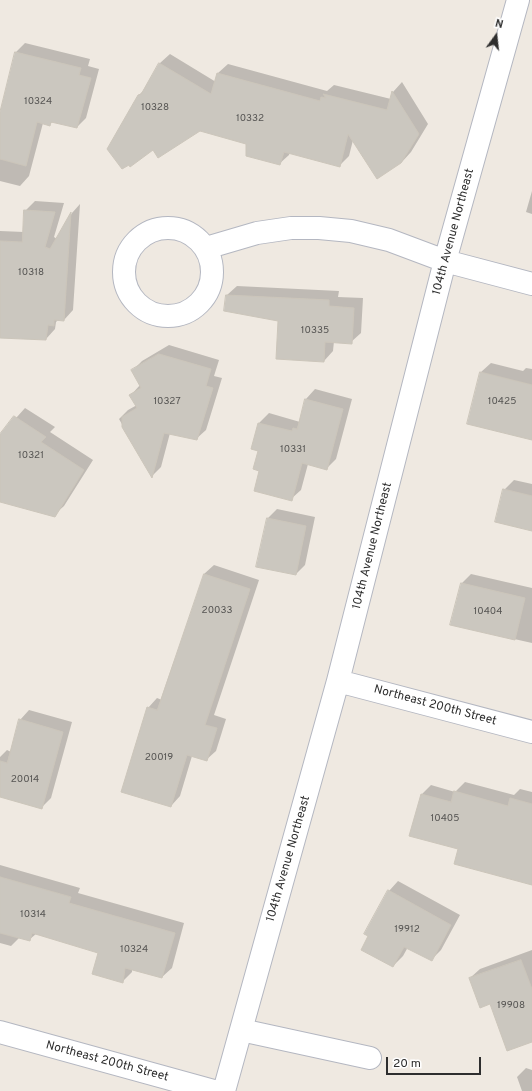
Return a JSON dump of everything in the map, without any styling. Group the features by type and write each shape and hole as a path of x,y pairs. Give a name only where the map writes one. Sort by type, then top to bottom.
{"street":[{"name":"104th Avenue Northeast","path":"224,1091 338,681 445,261 518,0"},
{"path":"167,228 182,230 196,237 206,248 211,261 211,283 209,290 202,301 191,311 177,316 163,316 150,313 140,306 128,293 124,279 124,263 130,249 139,238 152,230 167,228"},
{"path":"206,248 257,233 291,228 319,228 351,231 389,240 445,261 532,284"},
{"name":"Northeast 200th Street","path":"338,681 532,732"},
{"path":"241,1030 370,1058"},
{"name":"Northeast 200th Street","path":"0,1032 214,1091"}],"building":[{"path":"15,52 81,68 79,75 91,78 77,128 51,122 50,126 37,122 26,166 0,159 0,112"},
{"path":"159,63 211,94 217,73 320,101 321,97 326,98 323,94 387,110 392,91 419,134 401,163 377,179 348,134 340,167 284,152 280,165 246,156 246,144 200,131 158,158 153,150 130,167 129,165 122,169 107,149 138,95 141,94"},
{"path":"24,210 55,212 45,247 50,249 71,212 64,321 54,320 54,326 48,325 46,340 0,338 0,241 22,242"},
{"path":"226,295 329,300 329,306 354,308 352,344 325,342 324,362 276,359 278,321 224,311"},
{"path":"159,354 211,369 206,386 213,388 197,440 164,433 152,478 122,427 122,417 137,408 129,395 141,388 131,370"},
{"path":"480,372 532,385 532,440 467,424"},
{"path":"305,399 343,409 327,470 302,463 292,501 254,491 259,471 253,469 258,451 251,449 258,423 292,431 293,428 297,429"},
{"path":"14,416 46,437 41,442 84,470 55,517 0,502 0,434"},
{"path":"503,489 532,496 532,531 495,522"},
{"path":"267,518 306,526 296,575 256,567"},
{"path":"204,574 250,589 205,725 217,728 207,761 187,755 171,807 121,792 147,707 157,710"},
{"path":"461,583 525,598 515,640 450,625"},
{"path":"19,719 63,732 42,809 0,797 0,761 7,763"},
{"path":"454,791 508,806 510,798 532,804 532,885 454,864 458,849 409,836 421,794 451,802"},
{"path":"0,877 71,897 69,903 175,933 162,978 125,968 123,983 92,974 98,953 32,933 30,941 0,933"},
{"path":"388,890 451,925 432,961 404,947 393,967 361,950 368,936 364,934"},
{"path":"521,960 532,989 532,1042 507,1051 490,1004 480,1008 469,978"}]}
